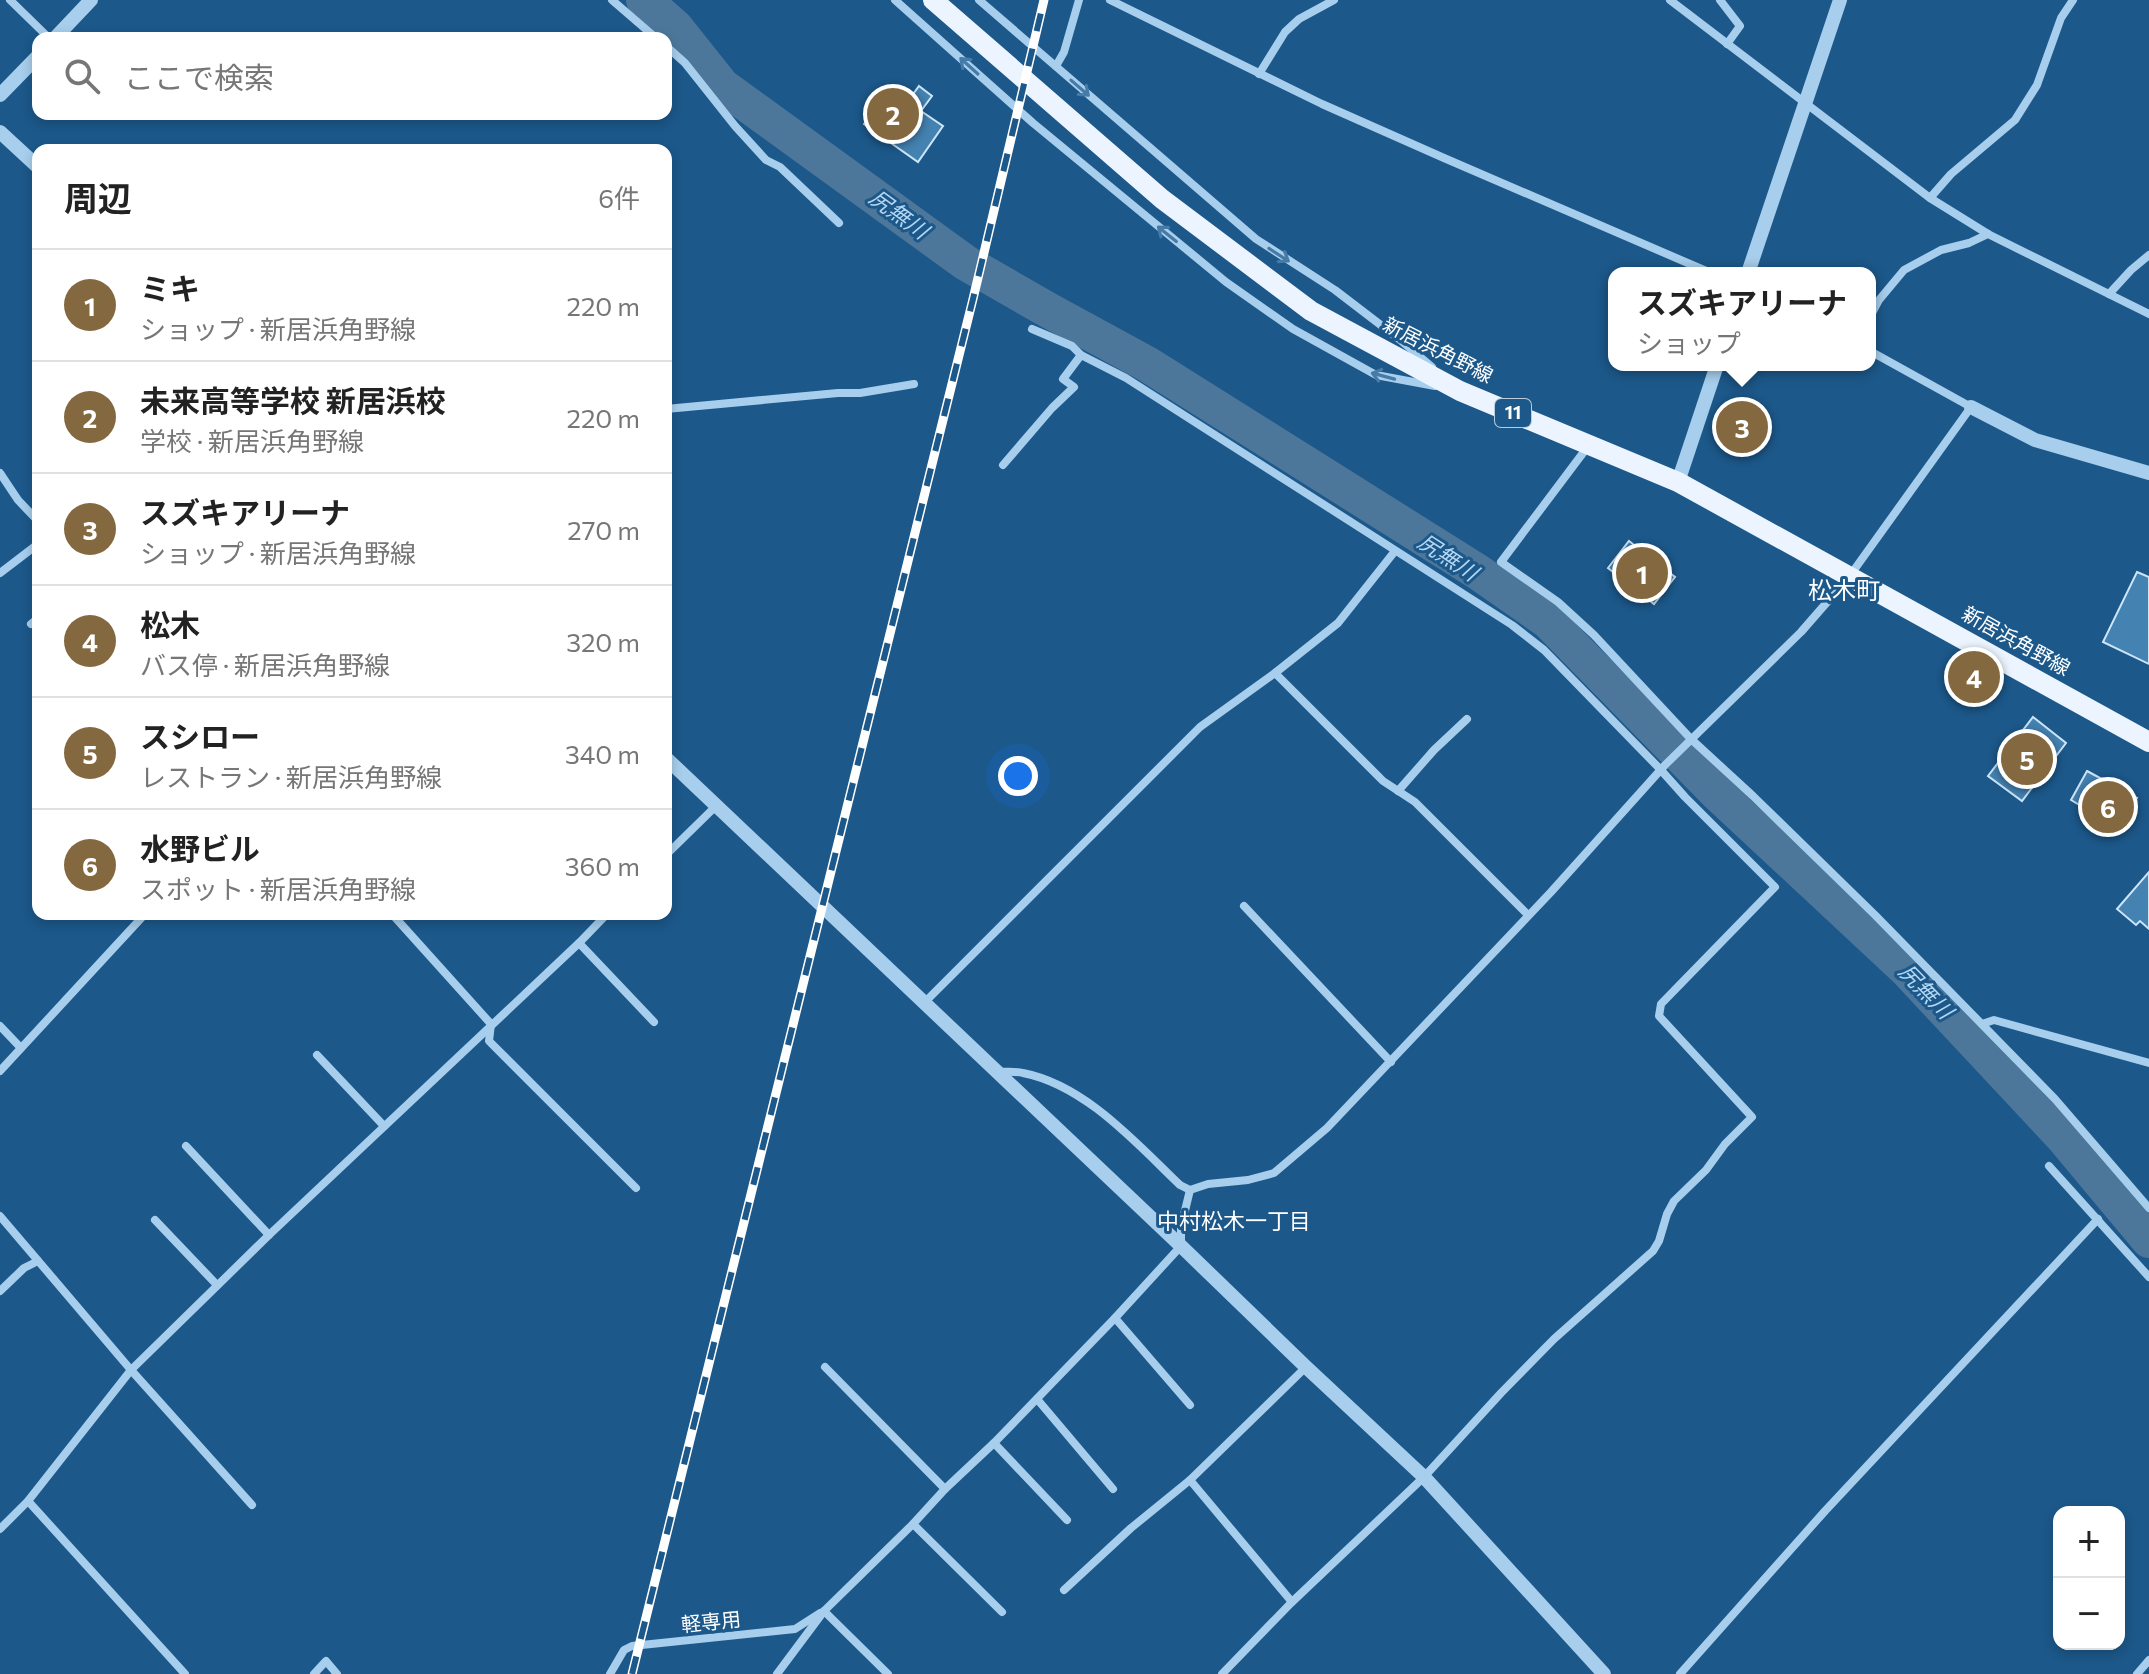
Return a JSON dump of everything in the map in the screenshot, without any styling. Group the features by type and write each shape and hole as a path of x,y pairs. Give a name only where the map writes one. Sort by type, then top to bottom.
{"main road":[{"name":"新居浜角野線","path":"933,0 1162,199 1311,311 1460,391 1678,482 2149,742"}],"street":[{"path":"10,0 45,32"},
{"path":"58,32 91,0"},
{"path":"612,0 649,32"},
{"path":"895,0 1033,123 1137,210 1226,282 1293,329 1376,375 1460,391"},
{"path":"979,0 1256,239 1335,290 1460,391"},
{"path":"1056,66 1064,52 1079,0"},
{"path":"1110,0 1259,74 1697,267"},
{"path":"1259,74 1285,32 1299,19 1334,0"},
{"path":"1670,0 1930,198 1988,234 2149,314"},
{"path":"1720,0 1740,26 1727,44"},
{"path":"1750,267 1840,0"},
{"path":"1930,198 1951,174 2015,120 2037,85 2061,18 2073,0"},
{"path":"672,51 766,160 780,167 839,223"},
{"path":"0,95 32,62"},
{"path":"0,132 32,161"},
{"path":"1876,306 1904,270 1941,250 1988,234"},
{"path":"2109,294 2149,255"},
{"path":"1032,329 1072,346 1081,355 1126,378 1512,625 1544,650 1662,767 1685,797 1775,887 1661,1004 1659,1016 1752,1117 1674,1201 1653,1251 1554,1339 1424,1477 1292,1602 1222,1674"},
{"path":"1876,354 2035,440 2149,473"},
{"path":"1003,465 1044,416 1074,387 1063,379 1081,355"},
{"path":"1678,482 1715,371"},
{"path":"672,408 860,393 914,384"},
{"path":"998,1072 1022,1072 1056,1083 1121,1128 1180,1185 1190,1190 1274,1173 1327,1128 1528,915 1662,767 1801,632 1849,577 1971,407"},
{"path":"1589,445 1501,562 1558,602 1594,635 1689,741 1853,893 2055,1099 2149,1208"},
{"path":"1,477 32,515"},
{"path":"0,573 32,549"},
{"path":"925,1002 1200,727 1338,623 1395,551"},
{"path":"1275,673 1383,781 1415,802 1528,915"},
{"path":"1398,791 1467,719"},
{"path":"672,764 1424,1477 1604,1674"},
{"path":"672,849 716,806"},
{"path":"1244,906 1391,1062"},
{"path":"0,1071 139,920"},
{"path":"397,920 491,1024 489,1041 636,1188"},
{"path":"0,1529 28,1501 131,1370 601,920"},
{"path":"579,943 654,1022"},
{"path":"1982,1024 1994,1020 2149,1063"},
{"path":"0,1026 21,1048"},
{"path":"317,1055 384,1126"},
{"path":"186,1146 269,1235"},
{"path":"2049,1166 2149,1277"},
{"path":"777,1674 824,1611 994,1443 1181,1246 1181,1227 1190,1190"},
{"path":"0,1216 131,1370 252,1505"},
{"path":"1680,1674 1825,1511 2098,1219"},
{"path":"155,1220 217,1285"},
{"path":"0,1291 24,1268 38,1261"},
{"path":"1115,1318 1190,1405"},
{"path":"825,1367 945,1489"},
{"path":"1064,1590 1131,1528 1190,1480 1306,1367"},
{"path":"1037,1399 1113,1489"},
{"path":"994,1443 1067,1520"},
{"path":"1190,1480 1292,1602"},
{"path":"28,1501 185,1674"},
{"path":"913,1524 1002,1612"},
{"path":"824,1611 888,1674"},
{"name":"軽専用","path":"610,1674 624,1650 632,1646 795,1629 824,1611"},
{"path":"2137,1674 2149,1660"},
{"path":"314,1674 326,1661 337,1674"}],"building":[{"path":"919,86 932,96 921,111 943,126 918,162 864,124 890,88 908,101"},
{"path":"1629,541 1675,577 1654,604 1608,568"},
{"path":"2137,572 2149,577 2149,664 2103,642"},
{"path":"2033,717 2066,743 2022,801 1988,776"},
{"path":"2087,771 2137,798 2120,829 2071,800"},
{"path":"2149,872 2149,929 2140,921 2136,925 2117,909"}],"waterway":[{"name":"尻無川","path":"644,0 675,27 722,86 966,263 1147,364 1478,572 1548,621 1716,792 1906,969 2063,1137 2149,1240"}],"railway":[{"path":"632,1674 973,299 1044,0"}],"place":[{"name":"未来高等学校 新居浜校","path":"893,114"},
{"name":"スズキアリーナ","path":"1742,427"},
{"name":"ミキ","path":"1642,573"},
{"name":"松木","path":"1974,677"},
{"name":"スシロー","path":"2027,759"},
{"name":"水野ビル","path":"2108,807"}],"district":[{"name":"松木町","path":"1844,591"},
{"name":"中村松木一丁目","path":"1234,1221"}]}
